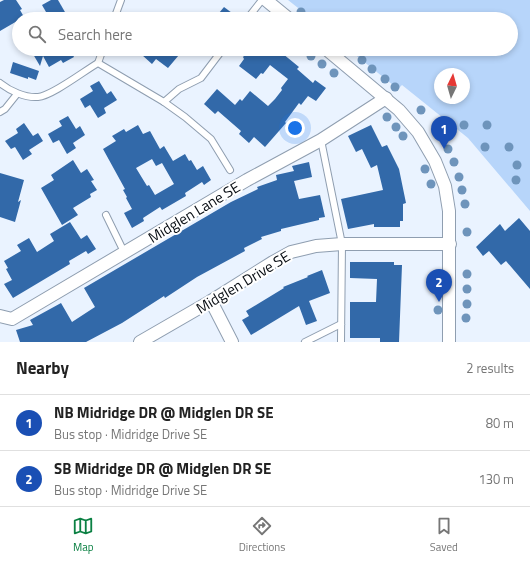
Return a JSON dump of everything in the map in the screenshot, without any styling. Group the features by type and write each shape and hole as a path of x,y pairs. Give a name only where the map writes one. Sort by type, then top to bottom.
{"street":[{"path":"266,0 281,12"},
{"path":"335,56 386,98 412,123 435,161 445,186 450,225 449,342"},
{"name":"Midglen Lane SE","path":"0,316 12,319 125,254 247,180 321,140 386,98"},
{"name":"Midglen Drive SE","path":"140,342 212,301 291,252 316,246 342,244 450,244"},
{"path":"212,301 232,342"}],"lane":[{"path":"117,12 121,0"},
{"path":"253,12 262,0"},
{"path":"0,83 17,94 38,97 50,93 98,63 100,56"},
{"path":"164,102 179,90 201,78 218,56"},
{"path":"98,63 164,102 211,138 230,170"},
{"path":"0,112 5,109 17,94"},
{"path":"321,140 342,244 341,342"},
{"path":"106,215 125,254"},
{"path":"305,342 341,324"}],"shaded area":[{"path":"288,0 530,0 530,211 468,138 402,85 398,89 357,56 518,56 518,12 303,12"}],"building":[{"path":"4,0 16,0 22,9 20,10 21,12 12,12 12,24 0,31 0,2"},
{"path":"51,0 58,0 65,12 46,12 42,5"},
{"path":"224,7 231,12 220,12"},
{"path":"34,56 43,56 40,66"},
{"path":"43,56 74,57 63,63 61,60 49,67"},
{"path":"143,56 178,56 168,68 156,59 152,64"},
{"path":"286,56 299,67 297,69 313,83 315,80 326,88 316,101 308,96 301,105 299,103 285,122 286,123 265,147 254,137 249,143 239,134 241,131 218,111 215,114 204,104 217,89 235,105 240,99 242,101 250,91 268,106 275,99 288,79 270,65 263,74 261,73 256,79 239,66 244,59 243,57"},
{"path":"13,62 39,71 36,80 10,73"},
{"path":"99,81 107,94 111,91 117,100 104,108 106,113 98,118 90,105 85,108 80,99 93,91 90,86"},
{"path":"68,116 76,129 80,126 85,135 73,143 76,148 67,154 59,140 53,143 48,134 62,126 59,121"},
{"path":"24,123 33,136 38,133 43,141 29,150 32,154 23,160 15,147 11,149 5,141 18,133 16,129"},
{"path":"138,125 143,134 150,131 160,149 164,146 173,161 185,154 197,170 203,166 211,180 204,185 202,182 185,193 186,196 162,210 160,207 143,218 144,221 132,228 124,213 132,209 123,190 125,189 103,149 116,141 112,136 124,129 126,132","holes":["152,159 156,166 162,163 174,184 155,195 149,185 147,186 136,168"]},
{"path":"371,125 382,147 387,145 399,169 406,203 403,204 403,221 400,221 400,227 374,227 374,224 348,229 341,199 383,190 377,165 371,168 362,149 356,152 348,136"},
{"path":"73,160 81,173 87,169 94,180 91,181 97,190 90,194 91,197 73,208 78,215 62,225 41,188 54,180 51,175"},
{"path":"309,162 312,177 294,181 299,199 320,195 325,217 319,218 319,220 281,229 281,231 261,237 262,239 244,248 245,251 197,277 165,298 164,296 122,323 86,342 20,342 16,330 33,325 30,320 61,303 72,322 95,307 84,288 231,202 258,189 257,187 277,180 276,175 294,171 292,166"},
{"path":"0,173 24,180 18,202 21,200 15,222 0,217"},
{"path":"519,218 530,231 530,289 506,261 501,265 489,251 483,256 476,247 500,224 505,231"},
{"path":"70,222 81,239 87,235 96,249 88,254 86,251 69,261 70,264 13,298 4,284 12,280 6,269 8,268 4,261 21,251 17,245 29,238 37,252 54,241 50,234"},
{"path":"350,262 394,262 394,265 402,265 399,342 380,342 380,338 350,338 350,302 376,302 377,279 350,278"},
{"path":"322,270 330,293 309,301 317,321 306,325 299,306 251,335 242,320 249,316 246,311 284,288 283,287"}],"place":[{"name":"NB Midridge DR @ Midglen DR SE","path":"444,149"},
{"name":"SB Midridge DR @ Midglen DR SE","path":"439,302"}]}
